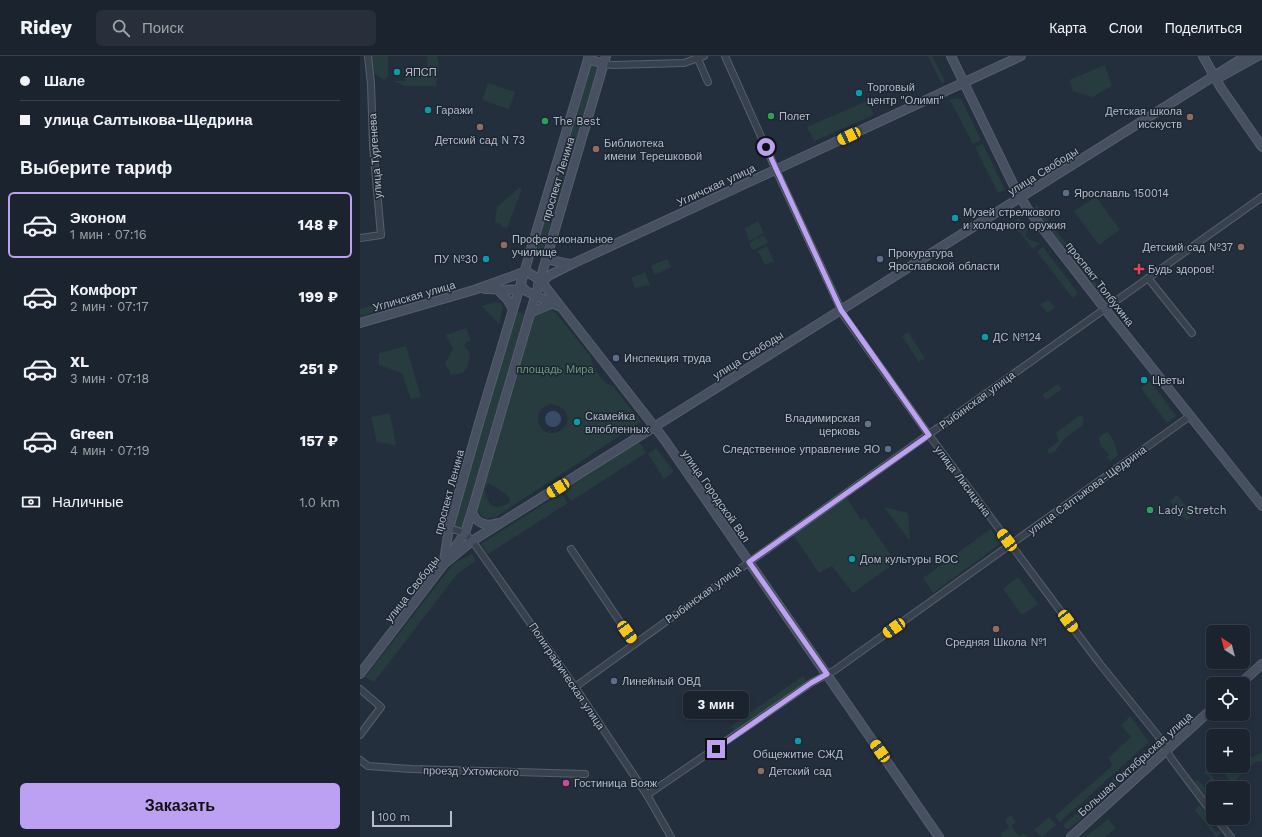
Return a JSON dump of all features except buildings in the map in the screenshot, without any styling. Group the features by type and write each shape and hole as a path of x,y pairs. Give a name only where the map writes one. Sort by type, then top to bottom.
{"main road":[{"name":"проспект Толбухина","path":"950,56 1021,198 1105,309 1262,506"},
{"name":"Угличская улица","path":"474,290 532,283 1021,56"},
{"path":"1203,56 1214,78 1262,147"},
{"name":"улица Свободы","path":"360,674 444,564 472,541 1214,78 1246,56"},
{"name":"улица Свободы","path":"1214,78 1258,56"},
{"path":"588,58 605,60"},
{"name":"проспект Ленина","path":"444,564 465,533 530,313 532,283 588,58"},
{"name":"проспект Ленина","path":"444,564 449,528 513,309 532,283 546,259 605,60"},
{"path":"546,259 564,264 572,264"},
{"name":"Угличская улица","path":"360,322 474,290 532,283"},
{"name":"улица Городской Вал","path":"532,283 553,299 655,426 939,837"},
{"name":"улица Городской Вал","path":"532,283 553,299"},
{"path":"497,288 507,299 513,309"},
{"path":"530,313 553,299"},
{"path":"472,512 475,518 484,524 496,524 505,521"},
{"path":"1248,677 1262,664"},
{"name":"Большая Октябрьская улица","path":"1071,837 1206,714"}],"street":[{"name":"улица Тургенева","path":"360,238 381,236 373,146 371,84 368,56"},
{"name":"улица Лисицына","path":"725,56 841,310 929,435 1010,545 1100,664 1158,736 1166,750 1206,804"},
{"path":"605,60 613,65 684,64 701,57 708,82"},
{"name":"Рыбинская улица","path":"576,687 1262,197"},
{"path":"1148,278 1192,333"},
{"name":"улица Салтыкова-Щедрина","path":"647,795 811,683 835,670 1190,416"},
{"path":"449,528 465,533"},
{"name":"Полиграфическая улица","path":"465,533 576,687 647,795 671,837"},
{"path":"570,549 635,644"},
{"path":"360,689 382,707 360,735"},
{"name":"проезд Ухтомского","path":"360,760 368,766 411,770 585,774"},
{"path":"1222,825 1231,837"}],"green space":[{"path":"372,56 388,56 388,76 384,80 372,72"},
{"path":"428,56 437,56 439,64 436,86 404,86 394,81 405,81 405,68 427,67"},
{"path":"928,56 932,56 945,81 942,84"},
{"path":"591,64 599,67 542,252 536,250"},
{"path":"1105,65 1112,86 1092,97 1073,91 1069,80"},
{"path":"488,83 515,92 509,109 482,100"},
{"path":"955,98 961,99 981,140 973,144 950,100"},
{"path":"867,101 874,115 814,141 807,127"},
{"path":"983,144 1005,190 998,193 975,147"},
{"path":"519,188 522,189 507,228 502,227 500,224 495,222 497,207"},
{"path":"1096,197 1120,230 1099,245 1074,211"},
{"path":"1037,205 1105,295 1101,297 1034,208"},
{"path":"1019,218 1027,229 1025,236 1029,240 1040,243 1033,249 1012,222"},
{"path":"758,221 764,233 756,237 757,239 764,235 768,243 754,250 751,248 749,243 755,240 754,238 749,241 745,228"},
{"path":"767,246 774,261 765,265 757,251"},
{"path":"1043,247 1078,293 1073,298 1037,252"},
{"path":"667,259 671,267 655,275 651,266"},
{"path":"645,272 650,285 635,288 631,278"},
{"path":"415,294 417,300 360,316 360,309"},
{"path":"1049,300 1055,308 1047,313 1040,304"},
{"path":"495,302 500,303 503,307 499,324 482,306"},
{"name":"площадь Мира","path":"550,308 556,313 591,357 593,365 602,379 609,385 613,386 641,422 499,515 491,518 485,518 477,507 532,318 535,313","holes":["551,404 564,410 568,419 567,423 562,429 558,432 551,433 546,432 541,428 538,417 544,407","488,483 505,493 510,502 498,507 491,505 487,498 485,489"]},
{"path":"516,311 526,314 464,526 460,529 455,527 454,522"},
{"path":"466,328 471,341 467,342 464,346 470,353 469,363 466,369 461,373 451,375 445,363 453,349 446,335"},
{"path":"908,332 925,358 919,362 902,336"},
{"path":"406,346 421,397 411,399 402,373 379,365 379,353"},
{"path":"1150,381 1176,416 1167,423 1141,388"},
{"path":"1058,384 1062,389 1046,400 1042,395"},
{"path":"390,413 396,445 377,442 371,417"},
{"path":"1080,415 1084,418 1083,425 1064,439 1055,451 1049,454 1047,450 1059,441 1056,433"},
{"path":"1108,432 1114,441 1118,455 1111,461 1107,457 1109,454 1101,445 1099,439 1103,434"},
{"path":"639,441 646,453 571,501 563,489"},
{"path":"656,448 674,472 664,479 648,454"},
{"path":"561,493 568,503 488,554 481,544"},
{"path":"1177,495 1193,515 1186,521 1170,501"},
{"path":"846,497 861,520 865,518 896,562 853,593 832,566 819,573 793,535 795,534 793,533 819,515 820,516 826,511 826,509"},
{"path":"884,507 908,513 910,541"},
{"path":"991,529 1001,543 933,593 923,578"},
{"path":"472,554 476,561 458,573 374,682 365,677 454,563"},
{"path":"1018,577 1038,604 1022,615 1003,589"},
{"path":"803,676 808,682 736,732 731,726"},
{"path":"1130,716 1149,742 1060,822 1055,816 1113,765 1108,758 1131,737 1121,725"},
{"path":"1145,750 1149,756 1112,790 1109,791 1105,787"},
{"path":"1262,752 1262,762 1257,761 1250,767 1250,757"},
{"path":"1206,770 1206,773 1210,773 1215,781 1211,781 1208,775 1203,773"},
{"path":"1224,773 1243,773 1234,781 1230,781"},
{"path":"1196,780 1199,781 1205,788 1206,787 1206,796 1195,783"},
{"path":"1200,805 1206,813 1206,824 1195,810"},
{"path":"1081,810 1085,814 1084,817 1069,829 1066,829 1063,825"},
{"path":"1011,815 1016,822 1011,826 1019,836 1023,833 1027,837 1000,837 1002,836 1000,834 1009,828 1005,820"},
{"path":"1049,817 1056,825 1042,837 1034,830"},
{"path":"1108,819 1116,828 1105,837 1085,837"},
{"path":"1207,825 1211,825 1216,832 1220,831 1221,833 1216,837"}],"water":[{"path":"553,411 560,416 561,419 556,426 553,427 546,422 545,419 550,412"}],"place":[{"name":"ЯПСП","path":"397,72"},
{"name":"Торговый центр \"Олимп\"","path":"859,93"},
{"name":"Гаражи","path":"428,110"},
{"name":"Полет","path":"771,116"},
{"name":"Детская школа исскуств","path":"1190,117"},
{"name":"The Best","path":"545,121"},
{"name":"Детский сад N 73","path":"480,127"},
{"name":"Библиотека имени Терешковой","path":"596,149"},
{"name":"Ярославль 150014","path":"1066,193"},
{"name":"Музей стрелкового и холодного оружия","path":"955,218"},
{"name":"Профессиональное училище","path":"504,245"},
{"name":"Детский сад №37","path":"1241,247"},
{"name":"ПУ №30","path":"486,259"},
{"name":"Прокуратура Ярославской области","path":"880,259"},
{"name":"Будь здоров!","path":"1139,269"},
{"name":"ДС №124","path":"985,337"},
{"name":"Инспекция труда","path":"616,358"},
{"name":"Цветы","path":"1144,380"},
{"name":"Скамейка влюбленных","path":"577,422"},
{"name":"Владимирская церковь","path":"868,424"},
{"name":"Следственное управление ЯО","path":"888,449"},
{"name":"Lady Stretch","path":"1150,510"},
{"name":"Дом культуры ВОС","path":"852,559"},
{"name":"Средняя Школа №1","path":"996,629"},
{"name":"Линейный ОВД","path":"614,681"},
{"name":"Общежитие СЖД","path":"798,741"},
{"name":"Детский сад","path":"761,771"},
{"name":"Гостиница Вояж","path":"566,783"}],"route":[{"path":"716,749 811,683 827,674 749,562 929,435 844,316 766,147"}]}
